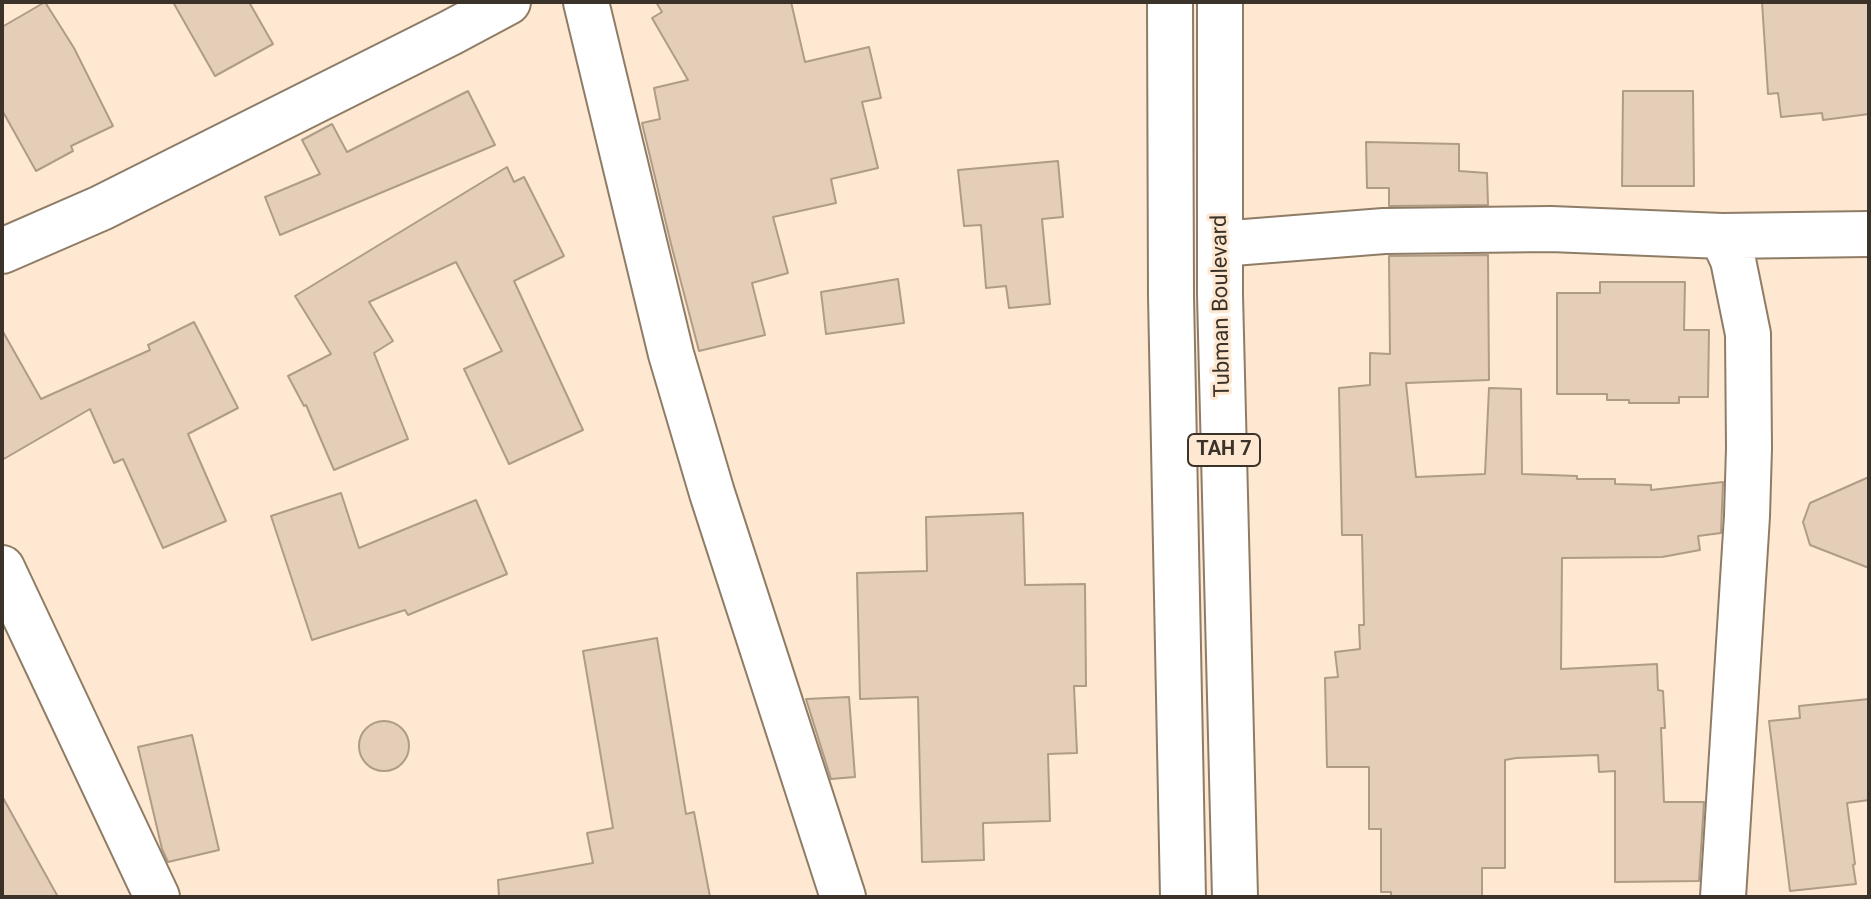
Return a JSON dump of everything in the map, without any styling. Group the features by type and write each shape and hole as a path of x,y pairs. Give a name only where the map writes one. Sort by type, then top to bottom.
{"main road":[{"path":"5,243 101,208 508,2"},
{"path":"586,2 671,354 712,493 843,897"},
{"name":"TAH 7","path":"1170,2 1171,312 1183,897"},
{"name":"Tubman Boulevard","path":"1220,2 1220,244 1235,897"},
{"path":"1220,244 1384,231 1551,229 1722,236 1869,234"},
{"path":"1722,236 1733,260 1748,334 1749,433 1747,516 1723,897"},
{"path":"2,568 157,897"}],"building":[{"path":"45,2 74,48 113,126 71,146 73,151 36,171 2,110 2,27"},
{"path":"173,2 249,2 273,44 215,76"},
{"path":"656,2 791,2 805,62 869,47 881,98 862,102 878,168 831,179 836,203 773,217 788,273 752,283 765,335 699,351 642,123 660,119 654,88 688,80 652,18 662,12"},
{"path":"1762,2 1869,2 1869,114 1823,120 1822,113 1781,117 1778,93 1768,94"},
{"path":"468,91 495,145 280,235 265,197 320,174 302,140 332,124 347,152"},
{"path":"1623,91 1693,91 1694,186 1622,186"},
{"path":"1366,142 1459,144 1459,171 1487,173 1488,205 1389,206 1389,188 1367,188"},
{"path":"1058,161 1063,217 1042,219 1050,304 1009,308 1006,286 986,288 981,225 964,226 958,170"},
{"path":"507,167 514,182 524,177 564,256 514,281 583,430 509,464 464,369 502,351 456,262 369,302 393,341 374,353 408,439 334,470 306,405 288,376 331,354 295,296"},
{"path":"1488,255 1489,380 1406,383 1416,477 1485,474 1489,388 1521,389 1522,474 1615,479 1615,484 1651,485 1651,490 1723,482 1721,533 1698,536 1700,550 1662,557 1562,558 1561,669 1657,664 1658,690 1663,691 1665,728 1661,728 1664,802 1704,802 1699,881 1615,882 1615,771 1599,772 1598,755 1516,758 1505,760 1505,868 1482,868 1482,897 1391,897 1391,892 1381,892 1381,829 1369,829 1369,767 1327,767 1325,678 1338,677 1335,652 1360,649 1359,625 1364,625 1362,535 1342,535 1339,388 1370,385 1370,353 1390,354 1389,256"},
{"path":"898,279 904,323 826,334 821,292"},
{"path":"1600,282 1685,282 1684,330 1709,330 1708,397 1679,397 1679,403 1629,403 1629,400 1607,400 1607,394 1557,394 1557,293 1600,293"},
{"path":"194,322 238,408 188,434 226,521 163,548 123,459 114,463 90,409 2,460 2,330 41,399 150,350 148,345"},
{"path":"1869,477 1869,568 1810,545 1803,522 1810,503"},
{"path":"341,493 359,548 476,500 507,574 408,615 405,610 312,640 271,516"},
{"path":"1023,513 1025,585 1085,584 1086,686 1074,686 1077,753 1048,754 1050,821 983,823 984,860 922,862 918,697 860,699 857,573 927,571 926,517"},
{"path":"657,638 686,814 694,812 710,897 499,897 498,880 593,863 587,833 613,828 583,651"},
{"path":"849,697 855,777 831,779 806,699"},
{"path":"1869,699 1869,800 1847,803 1856,884 1790,891 1769,721 1800,718 1799,706"},
{"path":"384,721 402,728 409,746 402,764 384,771 366,764 359,746 366,728"},
{"path":"192,735 219,850 168,862 162,849 138,747"},
{"path":"2,796 58,897 2,897"}]}
